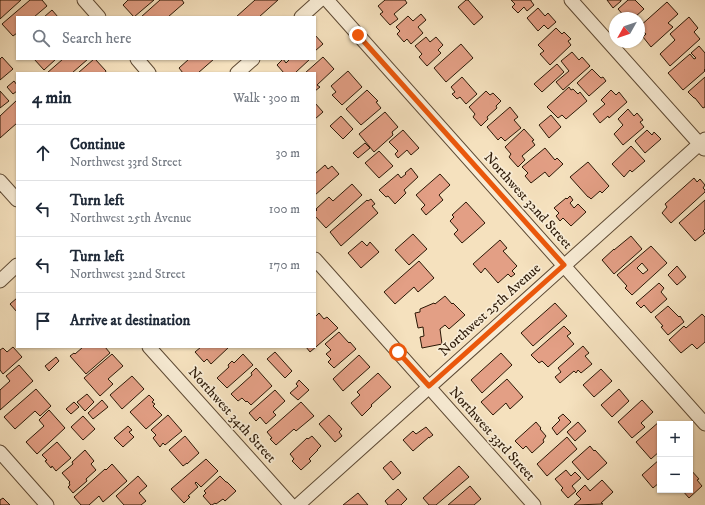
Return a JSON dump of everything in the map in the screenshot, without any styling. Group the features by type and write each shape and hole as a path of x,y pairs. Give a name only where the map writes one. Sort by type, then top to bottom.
{"street":[{"path":"84,0 98,16"},
{"path":"302,16 320,0"},
{"name":"Northwest 32nd Street","path":"327,0 705,424"},
{"path":"571,0 703,144"},
{"path":"137,60 148,72"},
{"path":"238,72 252,60"},
{"name":"Northwest 25th Avenue","path":"298,505 564,265 703,144"},
{"path":"0,181 16,199"},
{"name":"Northwest 33rd Street","path":"316,260 534,505"},
{"path":"0,281 16,266"},
{"name":"Northwest 34th Street","path":"150,348 291,505"},
{"path":"0,452 47,505"}],"building":[{"path":"0,0 21,0 0,19"},
{"path":"30,0 42,0 47,6 35,16 16,16 16,34 13,36 2,24"},
{"path":"128,0 154,0 135,16 133,16 123,5"},
{"path":"160,0 182,0 184,3 169,16 142,16"},
{"path":"255,0 278,0 260,16 237,16"},
{"path":"385,0 405,0 407,3 394,14 398,19 390,25 380,14 383,12 378,6"},
{"path":"468,0 483,17 474,25 458,7"},
{"path":"511,0 531,0 534,5 527,11 524,7 518,13 512,7 515,4"},
{"path":"607,0 621,0 621,1 613,8"},
{"path":"628,0 635,0 644,9 641,12 621,12 618,9"},
{"path":"667,2 678,14 668,23 673,27 651,47 645,40 645,22"},
{"path":"538,8 545,16 548,13 556,22 548,29 544,25 538,31 527,18"},
{"path":"52,10 57,16 45,16"},
{"path":"421,14 426,20 418,27 423,33 411,44 407,39 404,42 397,34 400,31 396,27 408,16 413,21"},
{"path":"689,17 698,28 694,32 700,39 670,66 660,54 675,40 670,34"},
{"path":"556,28 562,34 564,32 571,39 568,41 571,45 550,65 540,54 544,51 538,45"},
{"path":"316,36 323,44 316,50"},
{"path":"426,37 430,42 436,37 443,45 438,50 441,53 427,66 419,57 422,54 415,46"},
{"path":"461,44 473,58 446,82 434,68"},
{"path":"699,46 705,53 705,71 683,90 668,73 690,54 694,59 696,58 691,53"},
{"path":"572,52 579,60 582,57 590,66 563,90 556,82 569,71 561,61"},
{"path":"2,57 13,69 0,80 0,59"},
{"path":"323,57 334,69 317,85 320,87 316,90 316,72 306,72"},
{"path":"35,60 55,60 44,70"},
{"path":"62,60 87,60 73,72 48,72"},
{"path":"93,60 96,60 106,71 106,72 79,72"},
{"path":"188,60 213,60 199,72 182,72 179,68"},
{"path":"282,60 286,63 289,60 309,60 296,72 283,72 277,65"},
{"path":"557,64 564,72 542,92 534,84"},
{"path":"592,69 606,81 589,96 577,83"},
{"path":"348,71 362,87 342,105 332,95 336,92 331,86"},
{"path":"462,77 477,94 466,104 460,97 457,99 452,94 455,92 451,87"},
{"path":"705,77 705,107 703,108 688,92"},
{"path":"14,81 16,84 16,92 13,94 7,87"},
{"path":"569,87 578,94 580,92 587,101 566,119 562,115 558,118 547,107"},
{"path":"367,90 378,101 376,102 381,108 361,125 346,109"},
{"path":"611,90 616,95 619,92 627,102 609,118 608,116 600,123 593,114 605,104 601,100"},
{"path":"0,91 9,101 0,108"},
{"path":"486,91 490,95 493,93 501,101 496,106 497,108 487,117 488,119 481,126 473,117 475,114 469,107"},
{"path":"16,101 16,124 0,138 0,116"},
{"path":"316,104 323,112 316,118"},
{"path":"510,107 518,117 514,120 521,128 505,141 501,137 498,140 487,127"},
{"path":"628,109 634,116 637,113 643,120 640,122 644,127 623,145 614,134 623,125 618,119"},
{"path":"385,112 398,127 392,132 393,135 374,152 359,134"},
{"path":"551,115 561,127 549,138 539,125"},
{"path":"341,116 353,129 343,139 330,126"},
{"path":"524,129 534,140 532,141 535,145 522,156 525,160 518,167 509,157 511,154 505,147"},
{"path":"403,130 419,148 411,155 407,150 398,158 395,154 398,151 389,142"},
{"path":"647,130 652,135 654,132 661,139 645,153 635,141"},
{"path":"365,143 370,148 358,158 353,153"},
{"path":"631,146 645,161 632,172 630,170 624,177 612,164"},
{"path":"545,148 555,160 557,158 563,164 549,177 545,172 531,183 525,176 528,173 522,167"},
{"path":"379,151 393,166 379,178 365,163"},
{"path":"588,162 609,186 602,193 600,191 591,199 570,177"},
{"path":"325,165 328,169 332,166 339,174 316,194 316,173"},
{"path":"411,168 418,177 404,190 406,193 395,204 388,196 386,197 379,190 398,174 401,178"},
{"path":"440,174 450,185 439,195 443,200 426,215 421,209 425,205 416,195"},
{"path":"694,178 697,182 700,179 705,185 703,188 705,192 671,223 662,213 667,207 665,204"},
{"path":"352,184 362,195 326,228 316,217 316,209 329,197 333,201"},
{"path":"570,196 573,200 570,203 574,208 578,204 586,212 571,226 563,218 560,221 556,216 559,213 554,208"},
{"path":"371,199 375,204 372,206 378,213 341,246 330,232 367,200 368,201"},
{"path":"705,200 705,229 703,231 705,233 695,241 679,223"},
{"path":"466,202 485,223 462,243 454,234 458,230 450,221 454,217 452,215"},
{"path":"413,234 427,249 409,265 395,250"},
{"path":"631,236 642,249 614,274 602,260"},
{"path":"500,240 507,248 503,251 517,266 512,271 515,274 511,277 508,274 498,283 485,268 481,273 473,264"},
{"path":"362,241 367,246 370,242 379,252 361,268 348,253"},
{"path":"651,246 667,263 632,295 625,288 627,286 617,275","holes":["642,263 648,270 643,274 637,268"]},
{"path":"419,261 434,278 418,292 414,287 395,304 384,292"},
{"path":"677,266 686,277 677,285 668,275"},
{"path":"659,283 664,288 661,292 667,299 651,313 644,305 641,308 636,303"},
{"path":"445,296 465,315 449,329 445,325 440,329 442,344 422,348 420,337 424,336 423,327 418,328 415,313 420,312 420,309 434,303 435,304"},
{"path":"16,299 16,311 10,304"},
{"path":"555,303 567,316 533,346 521,333"},
{"path":"668,306 679,317 680,316 684,322 668,335 661,327 663,326 655,317"},
{"path":"319,313 324,319 327,317 338,328 316,347 316,316"},
{"path":"702,314 705,317 705,342 697,349 692,344 681,353 669,340 684,326 686,328"},
{"path":"564,326 571,333 567,336 574,344 548,367 542,361 539,363 531,355"},
{"path":"339,332 356,349 334,368 328,362 331,359 326,354 331,350 325,344"},
{"path":"583,346 589,353 585,356 592,364 581,373 578,370 576,373 574,371 560,383 555,377 561,372 558,368"},
{"path":"13,347 22,357 3,374 0,370 0,350 3,348 7,352"},
{"path":"82,348 106,348 110,353 86,374 70,356 74,353 75,354"},
{"path":"200,348 228,348 211,364 207,359 204,362 195,352"},
{"path":"307,348 315,348 310,352"},
{"path":"275,352 292,371 285,378 267,359"},
{"path":"501,353 512,365 482,393 471,380"},
{"path":"112,354 123,366 108,379 113,384 100,396 84,378"},
{"path":"243,354 253,365 227,388 217,378 229,367 228,365 232,361 234,363"},
{"path":"359,355 370,367 343,391 333,379"},
{"path":"56,357 59,361 49,371 45,366"},
{"path":"19,365 33,381 0,410 0,390 10,381 6,376"},
{"path":"256,368 272,386 251,405 242,398 238,401 231,394 252,375 251,373"},
{"path":"601,369 612,381 594,397 583,385"},
{"path":"378,373 391,387 371,405 372,406 362,416 351,403 360,395 357,392"},
{"path":"132,376 144,389 122,409 110,395"},
{"path":"507,379 523,397 510,409 506,403 493,415 481,402"},
{"path":"299,380 309,390 298,400 290,393 298,386 296,384"},
{"path":"36,389 51,406 40,416 35,411 15,429 4,417"},
{"path":"619,389 629,401 612,417 601,405"},
{"path":"275,390 285,401 273,412 276,415 266,424 260,417 256,421 249,413"},
{"path":"87,394 94,402 85,411 77,402"},
{"path":"149,395 154,400 152,402 155,404 153,406 162,415 146,429 130,412"},
{"path":"102,400 108,407 93,419 88,413"},
{"path":"642,400 653,412 641,423 645,427 632,438 618,422"},
{"path":"74,402 79,407 71,414 66,409"},
{"path":"301,402 314,416 296,431 294,429 276,445 270,439 272,438 267,432"},
{"path":"49,410 65,428 37,454 26,442 44,426 39,420"},
{"path":"563,414 571,422 557,435 552,428 560,420 558,418"},
{"path":"168,415 182,431 165,445 163,443 160,447 153,438 156,435 151,430"},
{"path":"329,415 342,429 339,432 342,436 335,442 319,424"},
{"path":"83,416 95,429 83,440 71,427"},
{"path":"536,422 546,436 543,440 544,442 532,453 526,446 523,449 515,441"},
{"path":"578,422 586,431 575,441 567,432"},
{"path":"657,424 657,454 651,459 636,442"},
{"path":"128,426 132,430 129,432 134,437 123,447 114,438"},
{"path":"426,427 433,435 413,451 403,440 413,431 416,434"},
{"path":"185,436 199,453 183,466 169,450"},
{"path":"312,436 321,446 309,459 311,461 301,470 292,461 294,459 290,454 307,438 308,439"},
{"path":"567,437 577,449 547,476 537,464"},
{"path":"57,442 71,458 56,471 52,466 51,468 45,461 47,460 42,455"},
{"path":"590,446 607,463 588,480 572,462"},
{"path":"85,450 94,461 91,464 96,470 86,479 87,481 73,493 68,487 70,482 62,473 73,464 72,462"},
{"path":"206,459 218,471 201,487 196,482 195,483 198,487 188,496 190,497 184,503 171,489"},
{"path":"391,461 401,473 393,480 383,468"},
{"path":"657,462 657,485 653,488 642,475"},
{"path":"112,464 127,481 103,502 99,496 89,505 81,505 74,497"},
{"path":"459,466 469,477 436,505 429,505 423,498"},
{"path":"566,470 571,476 575,472 581,478 572,486 576,491 568,498 561,490 563,488 555,479"},
{"path":"693,472 699,479 697,480 702,486 689,498 685,493 693,493"},
{"path":"138,476 147,486 139,493 146,501 141,505 124,505 116,496"},
{"path":"220,476 236,491 225,501 223,499 216,504 211,505 203,496 206,493 204,491"},
{"path":"602,480 613,492 601,503 603,504 574,505 581,499 576,494 585,485 590,491"},
{"path":"470,486 481,499 474,505 448,505"},
{"path":"398,489 407,499 401,505 388,505 385,501"},
{"path":"358,493 368,505 343,505"},
{"path":"3,498 10,505 0,505 0,500"}],"route":[{"path":"358,35 564,265 429,386 398,352"}]}
